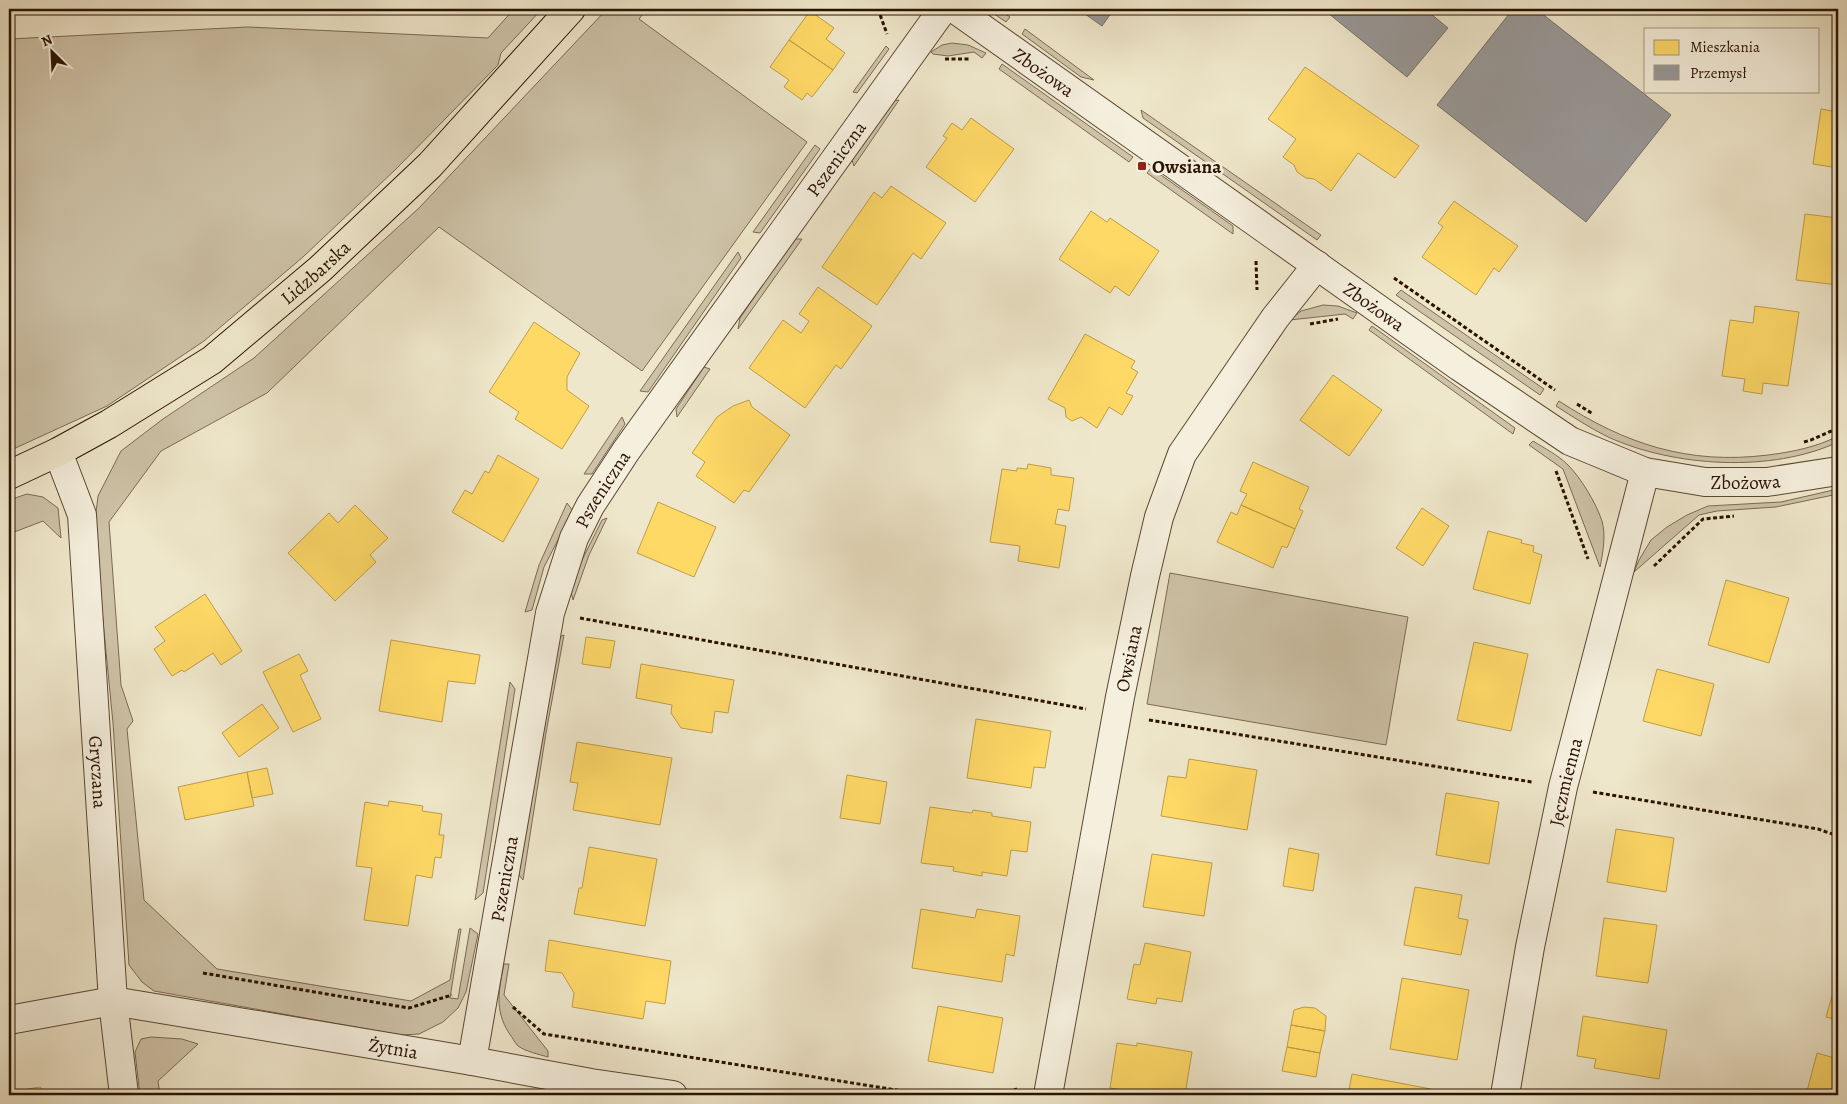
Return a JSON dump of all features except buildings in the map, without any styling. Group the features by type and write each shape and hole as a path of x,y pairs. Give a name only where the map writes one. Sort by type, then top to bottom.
{"main road":[{"name":"Lidzbarska","path":"9,475 58,452 109,424 212,360 320,269 430,165 571,9"}],"street":[{"name":"Pszeniczna","path":"472,1061 550,613 574,538 590,506 621,459 942,9"},
{"name":"Zbożowa","path":"955,9 1460,367 1570,441 1645,472 1705,482 1767,482 1838,471"},
{"name":"Owsiana","path":"1048,1095 1117,714 1144,576 1157,526 1182,454 1275,318 1317,265"},
{"name":"Gryczana","path":"58,452 82,515 113,1001 124,1095"},
{"name":"Jęczmienna","path":"1505,1095 1530,947 1563,787 1645,472"},
{"name":"Żytnia","path":"9,1020 113,1001 472,1061 591,1083 673,1095"}],"path":[{"path":"878,9 888,37"},
{"path":"1389,275 1561,394"},
{"path":"1572,402 1595,415"},
{"path":"1802,442 1838,428"},
{"path":"550,613 1117,714 1818,830 1838,836"},
{"path":"512,1006 544,1034 928,1095"}],"shaded area":[{"path":"514,9 542,9 501,53 498,65 396,169 303,257 204,341 107,406 9,451 9,39 248,27 488,38"},
{"path":"607,9 647,9 639,19 807,142 642,371 439,227 267,393 161,451 109,522 121,685 133,721 127,729 144,900 217,969 411,1001 450,980 459,929 461,929 450,998 458,999 470,928 478,934 466,992 458,1008 443,1022 419,1034 401,1035 154,991 142,982 129,965 113,723 94,529 98,496 121,451 163,419 254,358 419,208"},
{"path":"987,9 998,9 1010,17 1006,22"},
{"path":"1025,29 1094,80 1081,77 1022,34"},
{"path":"952,43 968,45 986,53 982,58 974,52 948,56 931,52 942,45"},
{"path":"886,46 889,49 857,93 853,92"},
{"path":"1002,64 1133,157 1129,162 999,69"},
{"path":"899,100 854,166 852,160 892,101"},
{"path":"1141,110 1321,235 1317,240 1143,118"},
{"path":"815,145 820,149 760,233 753,232"},
{"path":"1151,168 1233,226 1233,234 1147,173"},
{"path":"794,239 802,239 738,329 740,318"},
{"path":"738,252 741,258 648,392 640,391"},
{"path":"1401,290 1544,389 1540,395 1396,295"},
{"path":"1323,305 1338,306 1357,313 1353,319 1345,314 1290,320 1301,311"},
{"path":"1372,326 1515,428 1513,434 1369,330"},
{"path":"704,367 710,369 677,417 676,409"},
{"path":"1559,401 1608,429 1633,440 1684,454 1711,457 1768,455 1795,451 1838,436 1838,442 1812,452 1784,459 1754,462 1692,460 1662,455 1608,437 1556,406"},
{"path":"622,417 625,424 592,474 584,474"},
{"path":"1533,441 1568,465 1592,499 1602,521 1604,532 1600,567 1563,469 1529,445"},
{"path":"1838,489 1838,494 1776,507 1717,511 1699,515 1634,572 1651,540 1667,527 1687,515 1708,506 1781,502"},
{"path":"27,494 43,497 58,508 61,538 43,521 9,534 9,500"},
{"path":"567,503 573,511 544,567 532,610 525,612 539,565"},
{"path":"607,518 589,555 573,600 571,592 580,564 602,520"},
{"path":"1170,573 1408,617 1386,745 1147,704"},
{"path":"564,635 546,733 523,880 518,874 557,638"},
{"path":"510,682 515,689 483,893 475,900"},
{"path":"504,964 509,964 504,995 548,1051 548,1057 518,1046 504,1024 499,999"},
{"path":"151,1037 182,1039 198,1044 158,1081 160,1095 140,1095 135,1052 141,1039"}],"place":[{"name":"Owsiana","path":"1142,166"}]}
